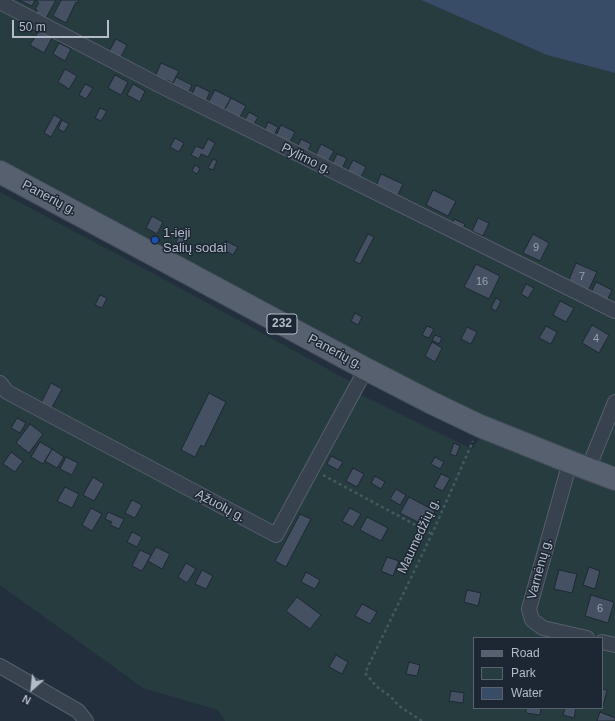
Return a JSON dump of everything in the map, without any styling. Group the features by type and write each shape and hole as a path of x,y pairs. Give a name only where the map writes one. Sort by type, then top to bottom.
{"main road":[{"name":"Panerių g.","path":"0,172 432,403 480,426 615,479"}],"street":[{"name":"Pylimo g.","path":"0,2 160,86 615,311"},
{"name":"Ąžuolų g.","path":"0,383 7,392 276,535 366,369"},
{"path":"579,466 615,402"},
{"name":"Varnėnų g.","path":"579,466 529,609 532,620 543,628 583,637"},
{"path":"603,642 615,645"},
{"path":"0,666 78,711 86,721"}],"path":[{"name":"Maumedžių g.","path":"422,721 399,706 391,697 376,686 365,673 432,534 480,426"},
{"path":"311,469 432,534"}],"green space":[{"path":"0,0 421,0 547,55 615,73 615,471 500,423 418,384 0,164"},
{"path":"0,192 160,277 353,383 273,526 11,391 0,379"},
{"path":"0,389 5,395 276,543 359,394 472,449 482,437 561,467 560,477 557,483 525,608 570,637 473,637 473,709 603,709 603,645 615,649 615,721 225,721 218,710 143,688 0,585"},
{"path":"576,472 615,485 615,641 546,624 538,617 534,609 568,482"}],"water":[{"path":"421,0 615,0 615,73 547,55"}],"building":[{"path":"19,0 35,0 32,6"},
{"path":"36,0 56,0 45,20 35,15 37,10 35,9 39,3"},
{"path":"61,0 79,0 78,3 76,2 66,23 53,16"},
{"path":"40,29 53,36 44,53 30,45"},
{"path":"116,39 127,45 119,61 107,55"},
{"path":"59,43 71,49 65,61 53,54"},
{"path":"161,63 179,71 173,83 167,80 165,85 154,79"},
{"path":"65,69 77,76 69,89 58,82"},
{"path":"115,75 128,82 121,95 108,88"},
{"path":"176,77 192,85 186,98 170,90"},
{"path":"85,84 93,88 86,99 79,95"},
{"path":"133,84 145,91 140,102 127,95"},
{"path":"196,85 210,92 204,105 190,99"},
{"path":"215,90 231,98 221,116 205,108"},
{"path":"231,98 246,106 236,124 221,116"},
{"path":"100,108 107,111 101,121 95,118"},
{"path":"249,112 258,117 252,128 243,123"},
{"path":"54,115 61,119 51,137 44,133"},
{"path":"62,120 69,124 64,132 58,129"},
{"path":"268,122 278,127 272,140 262,136"},
{"path":"281,125 295,132 287,148 273,142"},
{"path":"175,138 184,143 179,152 170,147"},
{"path":"208,139 215,143 208,157 201,154 199,159 191,155 196,146 203,149"},
{"path":"301,139 311,144 305,157 295,152"},
{"path":"321,144 334,151 325,167 313,160"},
{"path":"337,154 347,158 341,171 331,166"},
{"path":"213,159 217,161 213,170 208,168"},
{"path":"353,160 366,167 359,181 346,174"},
{"path":"195,165 200,168 197,174 192,171"},
{"path":"381,174 403,184 396,199 375,188"},
{"path":"433,190 456,201 448,216 426,205"},
{"path":"152,216 163,222 157,234 146,228"},
{"path":"478,218 489,223 483,236 472,231"},
{"path":"454,219 465,224 462,231 451,226"},
{"path":"368,234 374,237 360,264 354,261"},
{"path":"533,234 549,243 540,261 523,253"},
{"path":"179,236 187,240 184,246 176,242"},
{"path":"226,241 238,247 233,255 222,249"},
{"path":"576,263 597,272 588,291 568,282"},
{"path":"476,264 500,276 489,299 464,287"},
{"path":"596,282 612,290 606,303 590,295"},
{"path":"526,284 534,288 528,298 521,294"},
{"path":"100,295 107,298 102,308 95,305"},
{"path":"496,298 501,301 496,311 491,308"},
{"path":"560,301 574,308 566,322 553,315"},
{"path":"355,313 362,317 358,325 351,321"},
{"path":"592,325 609,335 599,353 582,343"},
{"path":"427,326 434,329 429,338 422,335"},
{"path":"546,326 557,332 551,344 539,338"},
{"path":"467,327 477,332 471,344 461,339"},
{"path":"435,335 442,338 439,344 432,340"},
{"path":"432,342 442,348 435,362 425,356"},
{"path":"51,383 62,389 50,411 40,405"},
{"path":"209,393 226,402 204,447 201,445 195,457 181,450"},
{"path":"17,418 26,423 20,433 11,428"},
{"path":"30,424 43,434 29,453 16,443"},
{"path":"40,442 52,449 43,464 31,457"},
{"path":"454,443 460,446 456,456 450,454"},
{"path":"52,449 64,457 57,468 45,461"},
{"path":"11,452 23,461 15,472 3,464"},
{"path":"331,456 343,462 338,470 327,464"},
{"path":"66,457 78,463 72,475 60,469"},
{"path":"435,457 444,462 440,469 431,464"},
{"path":"353,468 364,474 357,487 346,481"},
{"path":"441,474 450,478 443,491 434,487"},
{"path":"375,476 385,482 381,489 371,483"},
{"path":"93,477 104,484 94,501 83,495"},
{"path":"65,487 79,494 72,508 57,501"},
{"path":"396,489 406,495 400,505 390,499"},
{"path":"409,497 435,511 426,526 400,513"},
{"path":"132,500 142,505 135,518 125,513"},
{"path":"91,508 102,514 92,531 82,525"},
{"path":"350,508 361,514 353,527 342,521"},
{"path":"108,512 124,519 119,529 110,525 112,522 105,519"},
{"path":"300,514 311,519 286,567 275,561"},
{"path":"367,517 388,528 381,541 360,530"},
{"path":"132,532 142,537 137,547 127,542"},
{"path":"156,547 170,554 162,569 148,561"},
{"path":"140,550 151,555 142,571 132,566"},
{"path":"387,557 399,561 393,576 381,571"},
{"path":"186,563 196,569 187,583 178,577"},
{"path":"589,567 600,571 595,589 583,585"},
{"path":"202,570 213,576 206,589 195,584"},
{"path":"559,570 577,574 572,593 554,589"},
{"path":"306,572 320,580 315,589 301,582"},
{"path":"467,590 481,593 478,606 464,602"},
{"path":"591,595 614,602 608,623 585,616"},
{"path":"297,597 321,615 310,629 286,611"},
{"path":"362,604 377,612 370,624 355,616"},
{"path":"336,655 348,662 342,674 329,667"},
{"path":"409,662 420,665 417,676 406,674"},
{"path":"603,689 607,690 603,706"},
{"path":"451,691 464,693 463,703 449,701"},
{"path":"526,709 541,709 540,715 526,713"},
{"path":"565,709 576,709 574,718 563,715"},
{"path":"600,712 615,718 615,721 597,721"}],"place":[{"name":"1-ieji Salių sodai","path":"155,240"}]}
